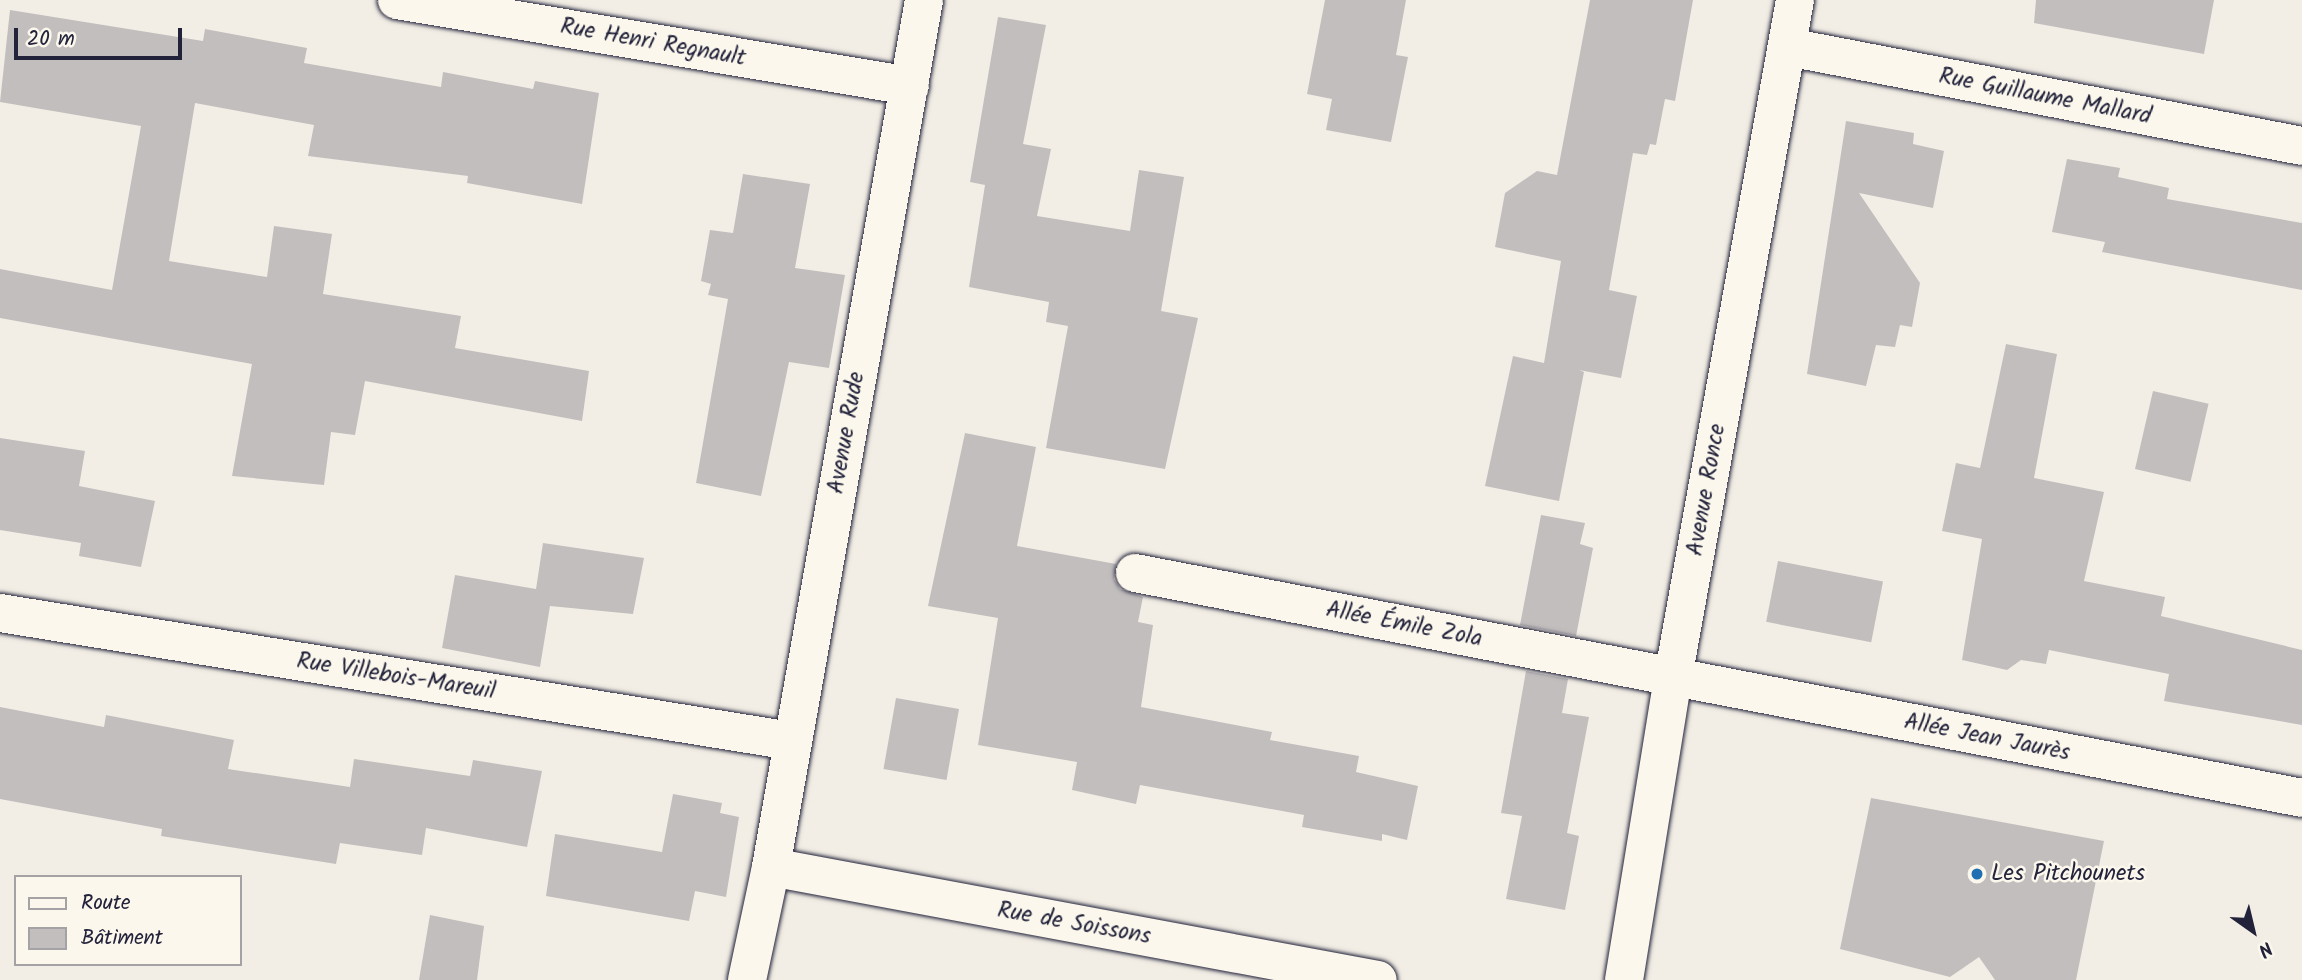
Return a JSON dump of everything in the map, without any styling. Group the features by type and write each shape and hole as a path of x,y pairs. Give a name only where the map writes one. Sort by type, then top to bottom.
{"street":[{"name":"Rue Henri Regnault","path":"397,0 910,86"},
{"name":"Avenue Rude","path":"747,980 771,867 791,741 924,0"},
{"name":"Avenue Ronce","path":"1624,980 1673,678 1795,0"},
{"name":"Rue Guillaume Mallard","path":"1788,47 2302,146"},
{"name":"Allée Émile Zola","path":"1135,573 1673,678"},
{"name":"Rue Villebois-Mareuil","path":"0,613 791,741"},
{"name":"Allée Jean Jaurès","path":"1673,678 2302,798"},
{"name":"Rue de Soissons","path":"771,867 1378,980"}],"building":[{"path":"1325,0 1406,0 1396,55 1408,57 1391,142 1326,130 1332,99 1307,94"},
{"path":"1590,0 1693,0 1675,101 1665,99 1656,145 1650,144 1647,155 1633,153 1609,290 1637,296 1621,378 1579,370 1584,372 1559,501 1485,486 1513,356 1544,363 1561,261 1495,247 1505,193 1537,171 1557,175"},
{"path":"2036,0 2214,0 2204,54 2034,23"},
{"path":"10,10 203,41 205,29 307,48 304,63 441,87 443,72 533,89 535,81 599,93 582,204 467,183 468,176 308,156 314,125 195,103 169,261 267,277 274,226 332,234 323,294 461,316 455,348 589,371 582,421 365,381 355,435 331,432 324,485 232,476 252,364 0,318 0,269 112,290 141,126 0,102"},
{"path":"998,17 1046,25 1023,144 1051,149 1037,216 1130,231 1139,170 1184,177 1161,311 1198,318 1165,469 1046,448 1068,326 1046,322 1049,302 969,287 985,185 970,182"},
{"path":"1846,121 1914,133 1913,144 1944,151 1933,208 1859,193 1920,283 1912,327 1900,325 1895,347 1876,345 1866,386 1807,374"},
{"path":"2067,159 2120,168 2118,177 2169,188 2167,199 2302,223 2302,290 2102,252 2105,242 2052,232"},
{"path":"743,174 810,184 795,268 845,275 829,368 789,362 761,496 696,483 728,299 708,295 711,284 701,281 710,230 733,233"},
{"path":"2006,344 2057,354 2034,478 2104,492 2084,581 2165,597 2161,616 2302,650 2302,725 2164,701 2169,674 2049,650 2046,664 2021,660 2007,670 1962,660 1982,539 1942,531 1956,463 1980,468"},
{"path":"2153,391 2209,404 2191,482 2135,469"},
{"path":"965,433 1036,447 1017,546 1116,564 1114,579 1120,589 1143,597 1138,622 1153,625 1141,707 1272,732 1270,740 1359,756 1356,772 1418,786 1407,840 1382,834 1382,841 1302,827 1304,815 1140,785 1136,804 1072,790 1077,762 978,745 998,618 928,606"},
{"path":"0,438 85,451 79,486 155,501 141,567 79,556 81,543 0,530"},
{"path":"1541,515 1585,523 1580,544 1593,548 1576,636 1520,625"},
{"path":"543,543 644,558 633,614 550,606 540,667 442,648 455,575 536,589"},
{"path":"1778,561 1883,581 1871,642 1766,622"},
{"path":"1526,671 1568,679 1562,713 1589,717 1567,833 1579,836 1565,910 1506,899 1522,816 1501,813"},
{"path":"896,698 959,709 947,780 883,769"},
{"path":"0,707 104,727 106,715 234,740 228,769 350,787 354,759 470,776 473,760 542,771 527,847 426,828 422,855 340,843 336,864 161,836 162,829 0,799"},
{"path":"673,794 722,803 720,813 739,817 726,897 695,891 689,921 546,896 555,834 662,852"},
{"name":"Les Pitchounets","path":"1871,798 2104,841 2076,980 1995,980 1979,957 1950,977 1840,949"},
{"path":"430,915 484,926 477,980 419,980"}],"place":[{"name":"Les Pitchounets","path":"1977,874"}]}
